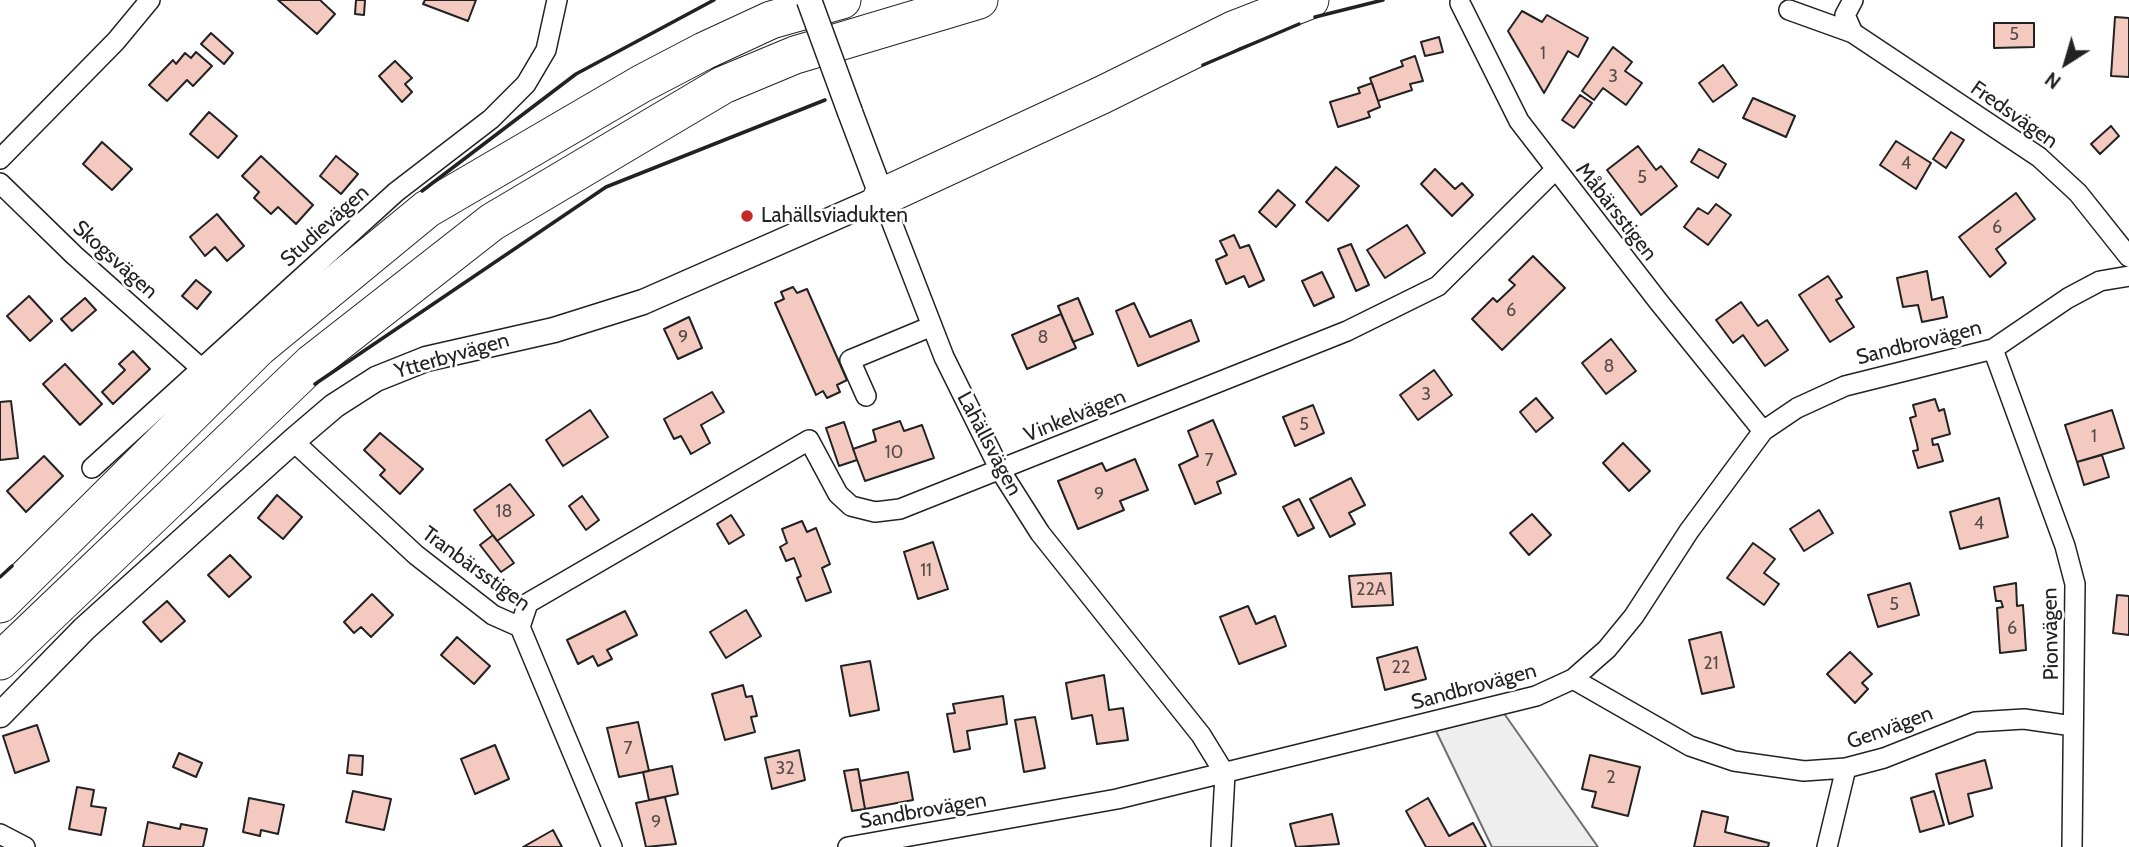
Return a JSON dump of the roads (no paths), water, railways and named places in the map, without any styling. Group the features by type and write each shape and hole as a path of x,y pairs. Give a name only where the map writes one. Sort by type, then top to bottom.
{"highway":[{"path":"0,604 258,348 427,209 641,84 704,51 771,20 842,0"},
{"path":"0,661 312,363 492,222 723,85 794,55 979,0"},
{"path":"882,197 1102,95 1233,30 1310,0"}],"street":[{"path":"0,159 116,41 150,0"},
{"name":"Studievägen","path":"92,468 397,192 491,119 526,84 547,50 557,0"},
{"name":"Lahällsvägen","path":"809,0 944,357 1000,470 1040,533 1193,724 1225,774"},
{"path":"1853,0 1845,15 1853,33"},
{"name":"Måbärsstigen","path":"1460,3 1519,121 1763,431"},
{"name":"Fredsvägen","path":"1789,10 1853,33 2039,157 2078,193 2129,257"},
{"name":"Vinkelvägen","path":"520,627 528,603 808,440 838,494 851,506 874,512 900,509 1348,331 1438,285 1555,170"},
{"name":"Skogsvägen","path":"0,183 74,255 202,369"},
{"name":"Ytterbyvägen","path":"0,715 84,629 293,441 334,406 376,379 426,359 554,330 643,302 882,197"},
{"name":"Sandbrovägen","path":"848,847 1117,799 1480,712 1536,696 1573,679 1607,649 1634,616 1689,531 1763,431 1797,408 1845,386 1993,349 2068,298 2100,281 2129,276"},
{"path":"866,396 850,360 932,326"},
{"name":"Pionvägen","path":"1993,349 2065,546 2075,584 2072,847"},
{"name":"Tranbärsstigen","path":"293,441 416,555 493,615 520,627 612,847"},
{"name":"Genvägen","path":"1573,679 1690,746 1734,761 1804,771 1846,768 1884,758 1975,722 2024,719 2073,726"},
{"path":"1827,847 1846,768"},
{"path":"1221,847 1225,774"},
{"path":"0,834 24,847"}],"place":[{"name":"Lahällsviadukten","path":"747,216"}]}
